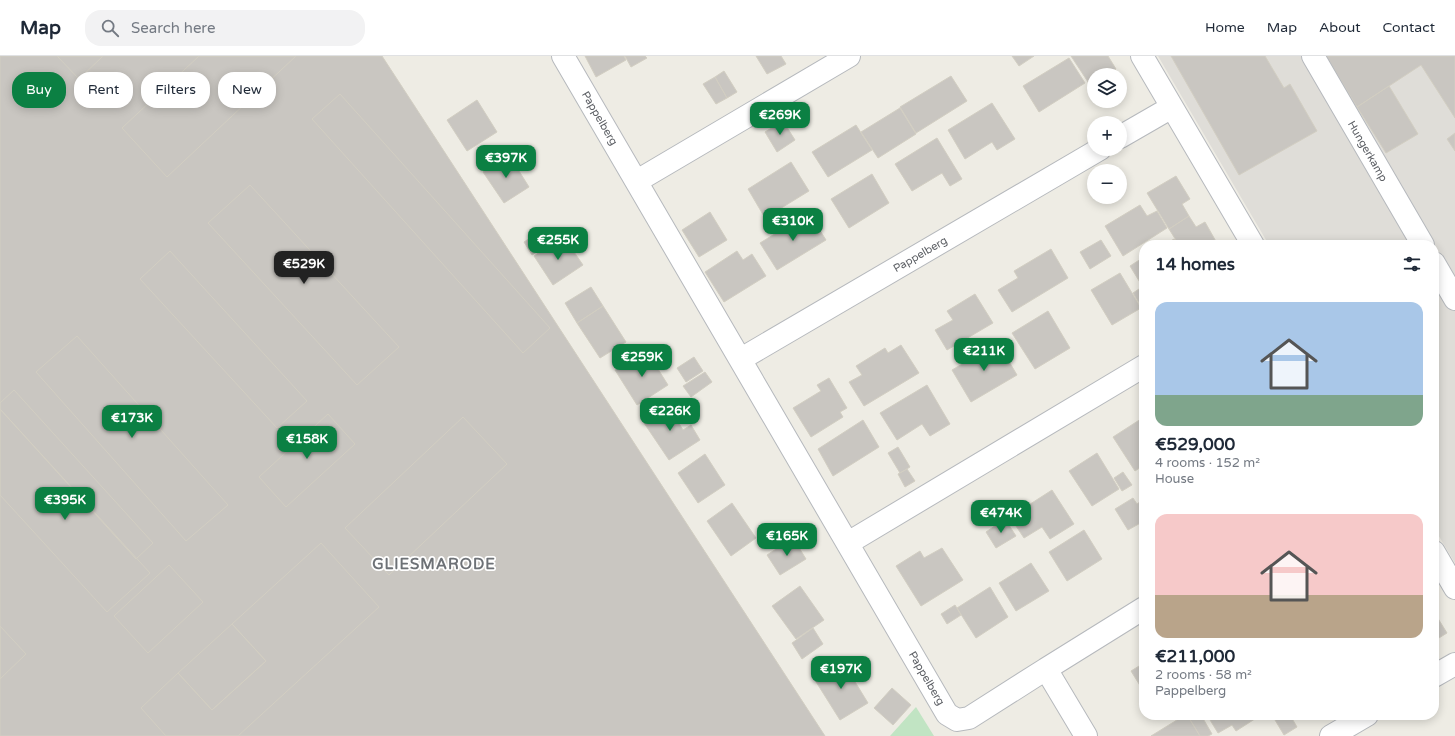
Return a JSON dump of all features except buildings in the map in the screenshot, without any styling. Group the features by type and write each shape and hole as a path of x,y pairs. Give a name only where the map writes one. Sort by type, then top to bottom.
{"street":[{"name":"Pappelberg","path":"563,56 947,714 957,720 969,718 1139,611"},
{"path":"637,181 849,56"},
{"path":"1142,56 1250,240"},
{"name":"Hungerkamp","path":"1313,56 1420,240"},
{"path":"1127,133 1172,107"},
{"name":"Pappelberg","path":"741,359 1088,156"},
{"path":"1439,272 1455,299"},
{"path":"848,543 1139,369"},
{"path":"1439,561 1455,588"},
{"path":"1439,673 1455,664"},
{"path":"1046,669 1086,736"},
{"path":"1331,736 1358,720"}],"shaded area":[{"path":"1158,56 1455,56 1455,563 1439,536 1439,240 1266,240"}],"green space":[{"path":"916,707 934,736 890,736"}],"district":[{"name":"GLIESMARODE","path":"434,564"}]}
